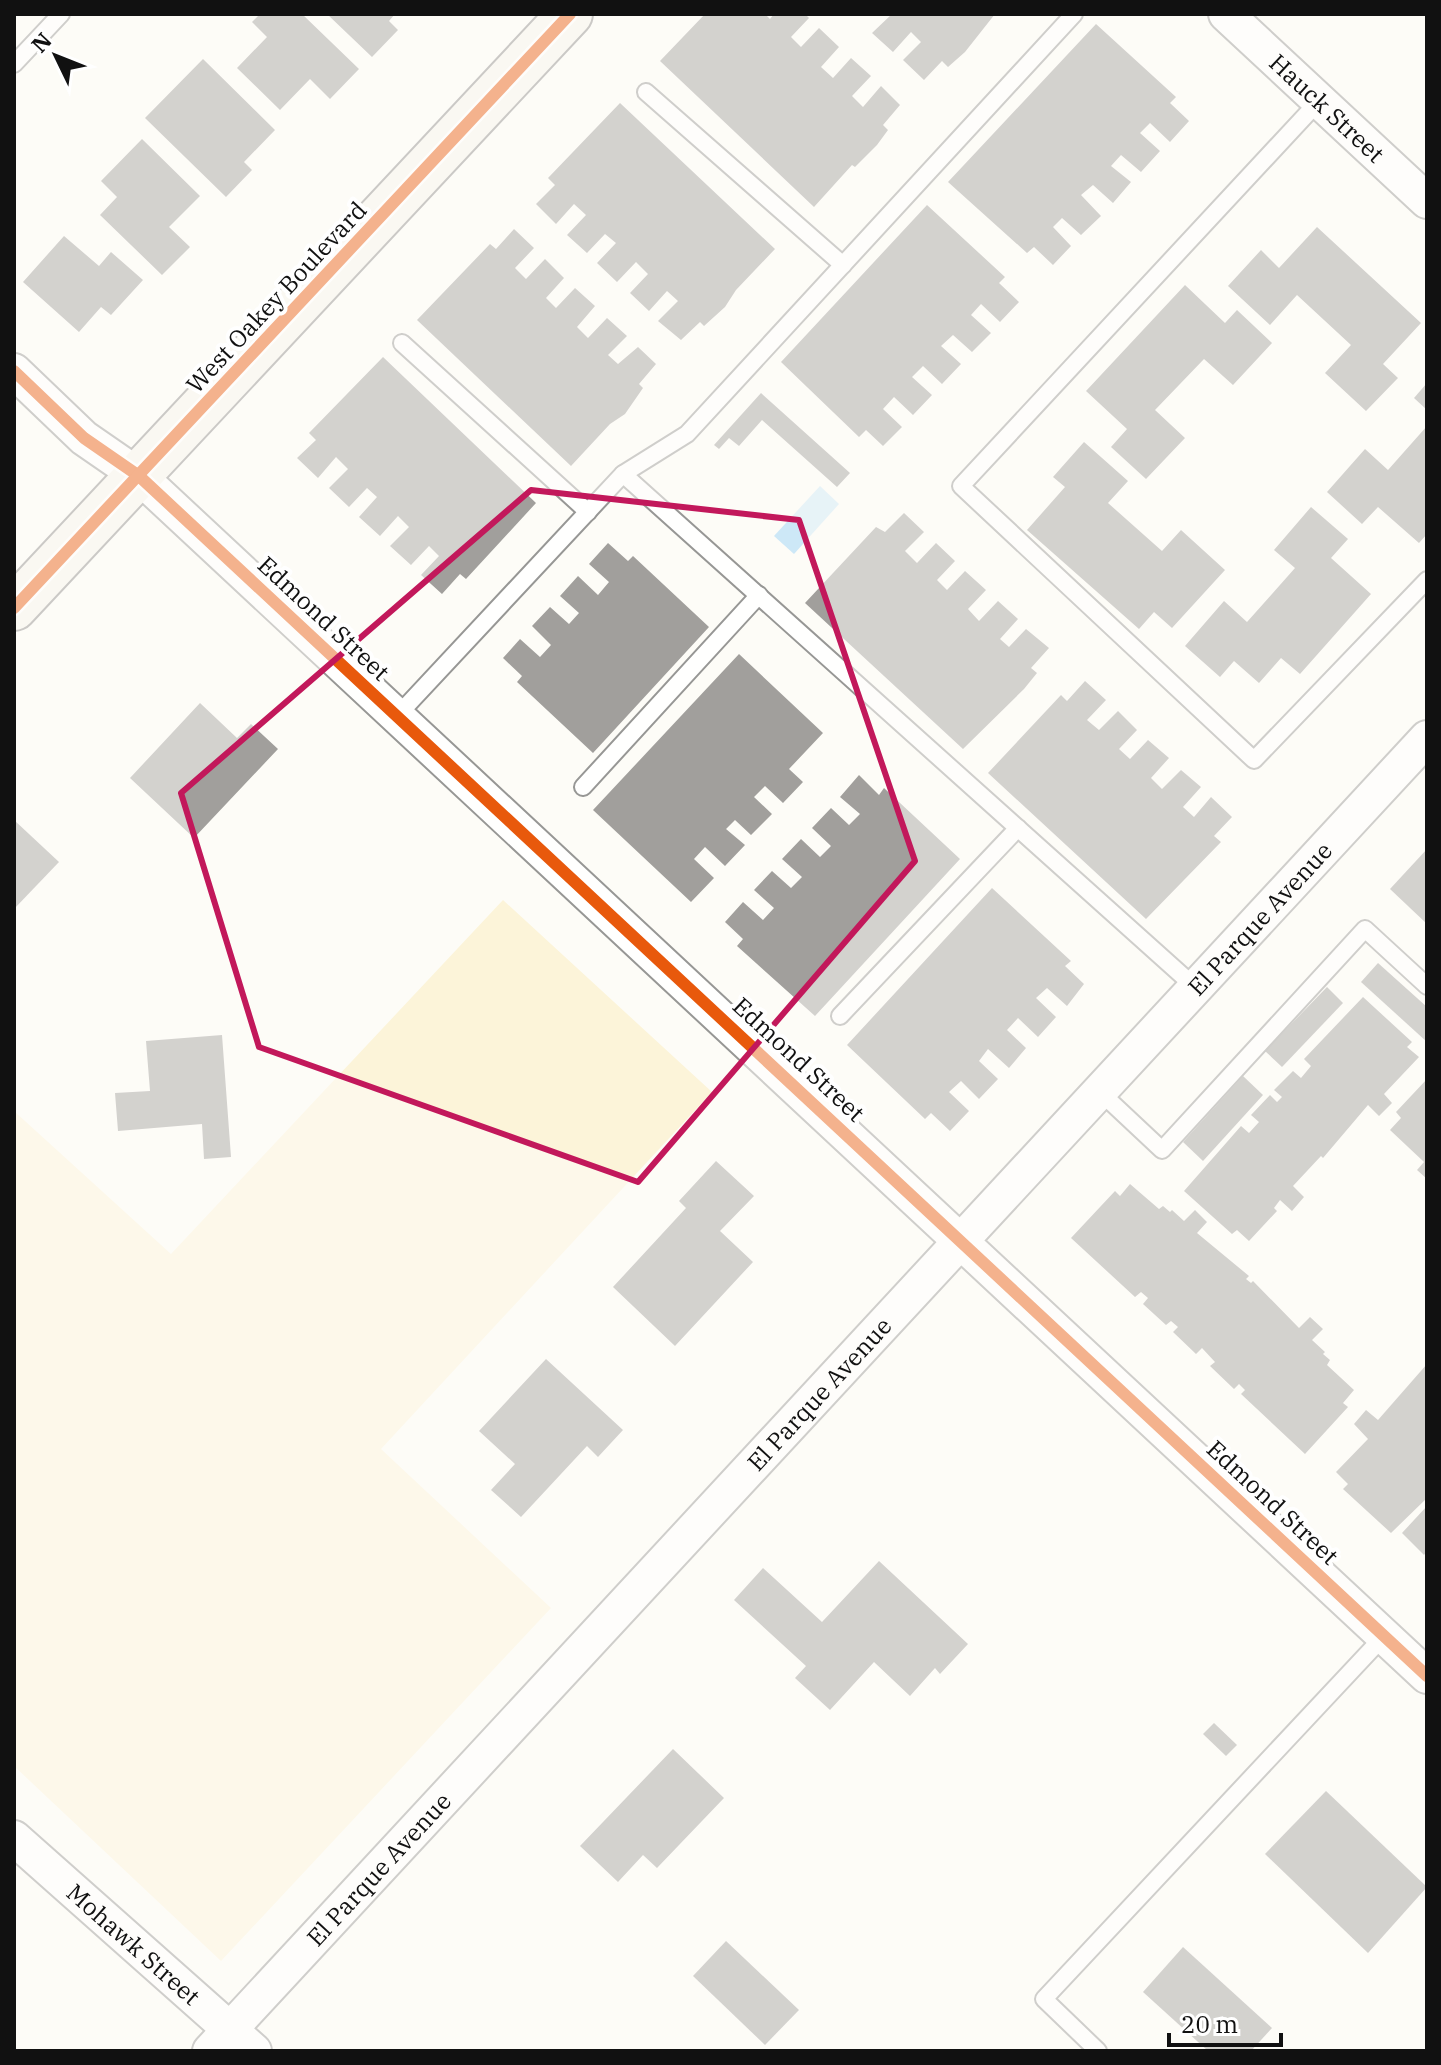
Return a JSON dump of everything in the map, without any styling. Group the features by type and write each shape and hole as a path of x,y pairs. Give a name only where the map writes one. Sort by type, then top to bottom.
{"main road":[{"name":"West Oakey Boulevard","path":"14,608 570,14"}],"street":[{"name":"Hauck Street","path":"1235,17 1319,101 1427,201"},
{"name":"Edmond Street","path":"14,371 84,438 139,476 1427,1676"},
{"name":"El Parque Avenue","path":"231,2044 960,1239 1427,738"},
{"name":"Mohawk Street","path":"14,1838 231,2044"}],"lane":[{"path":"14,64 61,14"},
{"path":"397,716 623,474 687,434 1074,14"},
{"path":"646,92 843,265"},
{"path":"1319,101 961,486 1254,760 1427,580"},
{"path":"402,343 588,512"},
{"path":"623,474 1195,987"},
{"path":"583,787 759,595"},
{"path":"840,1016 1018,828"},
{"path":"1098,1090 1162,1150 1365,929 1427,986"},
{"path":"1098,2051 1044,1999 1384,1636"}],"highlighted area":[{"path":"531,490 799,520 915,861 638,1182 259,1047 181,793"}],"sand":[{"path":"503,900 712,1092 381,1449 551,1608 221,1961 14,1766 14,1111 171,1254"}],"water":[{"path":"820,486 839,504 794,554 774,536"}],"building":[{"path":"260,14 302,14 359,69 330,99 310,79 280,110 237,68 267,37 252,22"},
{"path":"327,14 395,14 389,21 398,30 372,57"},
{"path":"705,14 765,14 770,19 774,14 805,14 809,18 791,37 801,47 819,28 839,47 821,67 833,78 851,58 871,76 852,96 863,107 881,86 900,105 883,125 888,130 877,145 855,167 852,165 814,207 660,61"},
{"path":"892,14 995,14 965,52 948,67 942,61 924,80 903,60 921,42 911,32 893,52 872,33"},
{"path":"1096,24 1176,97 1170,103 1189,121 1170,142 1150,123 1140,133 1160,151 1141,172 1121,155 1111,166 1131,182 1113,203 1093,185 1081,195 1101,216 1081,235 1062,218 1053,227 1071,246 1053,265 1034,247 1027,253 948,182"},
{"path":"203,59 275,130 244,162 252,170 226,197 145,118"},
{"path":"620,103 775,249 736,290 725,307 704,326 700,322 681,340 658,321 678,301 667,291 649,311 630,293 648,274 636,262 617,282 597,263 616,243 605,234 587,253 567,235 586,215 574,204 556,224 536,204 555,185 548,178"},
{"path":"142,139 200,196 169,227 190,247 162,275 100,215 117,197 101,181"},
{"path":"927,205 1005,277 999,283 1019,302 1000,322 981,304 971,315 991,333 972,352 953,335 941,346 961,364 942,384 923,366 912,377 932,395 913,415 894,397 883,409 902,427 883,446 866,430 859,437 781,362"},
{"path":"1317,227 1421,323 1383,364 1398,378 1366,411 1325,373 1351,345 1297,295 1270,325 1228,286 1261,250 1279,268"},
{"path":"514,229 534,248 515,268 526,279 545,259 564,278 546,298 556,308 575,288 595,306 577,327 588,338 607,318 627,336 608,355 618,364 638,347 656,364 639,384 643,388 625,414 610,424 571,466 417,320 490,244 496,249"},
{"path":"64,236 99,266 111,252 143,280 111,315 101,307 79,332 23,282"},
{"path":"1185,285 1225,323 1237,310 1272,343 1233,385 1204,359 1155,410 1185,438 1146,479 1111,447 1127,429 1086,391"},
{"path":"383,357 536,503 466,579 460,574 442,594 421,575 439,556 429,546 411,565 390,546 409,527 398,516 380,536 359,517 377,497 367,488 349,507 329,488 348,469 336,457 318,478 297,458 316,440 309,433"},
{"path":"1427,383 1427,410 1414,398"},
{"path":"761,393 850,473 837,487 762,420 739,446 729,438 719,449 714,445"},
{"path":"1427,426 1427,534 1419,543 1378,507 1362,524 1327,492 1365,449 1388,470"},
{"path":"1084,442 1128,481 1108,503 1162,551 1181,530 1225,570 1172,628 1154,612 1139,629 1027,530 1065,487 1053,477"},
{"path":"1311,507 1348,539 1331,558 1371,594 1300,674 1281,658 1259,683 1234,661 1220,677 1185,646 1224,601 1247,622 1295,568 1274,550"},
{"path":"904,513 924,532 905,551 917,563 936,543 955,561 937,580 947,590 965,571 986,590 968,609 979,621 998,601 1018,619 1000,639 1009,647 1026,629 1049,648 1031,668 1037,673 1024,689 963,749 805,603 876,527 885,532"},
{"path":"608,543 628,561 633,556 709,627 593,753 517,682 522,676 503,658 520,639 540,657 551,645 532,626 550,607 569,624 579,613 560,596 578,576 598,595 609,582 589,564"},
{"path":"739,654 823,733 789,769 803,782 783,803 765,786 754,797 772,814 751,835 735,820 726,829 745,845 725,866 705,847 694,859 714,878 691,902 593,810"},
{"path":"1085,681 1106,700 1087,720 1099,730 1118,711 1137,730 1119,749 1130,759 1148,740 1169,758 1151,778 1162,789 1181,770 1201,787 1183,807 1194,817 1211,797 1232,817 1214,836 1221,842 1146,919 988,773 1061,695 1067,701"},
{"path":"200,703 237,738 251,724 278,749 194,838 130,778"},
{"path":"859,775 879,795 884,788 960,859 815,1016 737,946 743,939 725,922 743,902 763,920 774,908 754,890 772,871 791,888 802,877 782,859 801,839 820,857 831,846 812,828 831,808 849,825 860,814 840,797"},
{"path":"14,820 59,862 14,909"},
{"path":"1427,849 1427,924 1390,889"},
{"path":"992,888 1071,961 1065,966 1084,984 1067,1006 1047,988 1036,998 1056,1017 1038,1037 1018,1018 1007,1030 1026,1048 1009,1068 988,1049 979,1061 998,1079 979,1099 961,1081 949,1092 969,1111 950,1131 931,1113 925,1119 847,1045"},
{"path":"1378,963 1427,1007 1427,1042 1361,982"},
{"path":"1327,987 1343,1003 1282,1067 1265,1051"},
{"path":"1363,997 1412,1042 1407,1047 1419,1057 1384,1094 1392,1103 1379,1116 1368,1105 1323,1158 1321,1156 1293,1186 1304,1197 1292,1211 1280,1200 1274,1208 1277,1211 1249,1241 1237,1230 1232,1234 1184,1191 1241,1126 1249,1133 1259,1122 1251,1115 1270,1095 1277,1102 1282,1097 1274,1090 1293,1071 1301,1078 1311,1066 1304,1059"},
{"path":"222,1035 231,1157 204,1159 202,1124 118,1131 115,1093 150,1091 146,1041"},
{"path":"1243,1076 1263,1095 1203,1161 1183,1142"},
{"path":"1427,1079 1427,1179 1417,1170 1424,1162 1390,1130 1401,1118 1396,1112"},
{"path":"716,1161 754,1196 720,1231 753,1262 675,1346 613,1287 686,1208 679,1201"},
{"path":"1130,1184 1159,1209 1163,1206 1170,1212 1172,1210 1184,1221 1195,1210 1207,1222 1197,1233 1249,1276 1246,1279 1251,1283 1253,1281 1299,1328 1310,1317 1323,1329 1312,1340 1330,1360 1327,1365 1354,1390 1343,1403 1348,1407 1305,1454 1241,1394 1245,1390 1239,1384 1234,1389 1210,1366 1215,1362 1202,1348 1196,1354 1173,1332 1178,1327 1171,1321 1166,1325 1143,1304 1148,1298 1141,1292 1135,1297 1071,1238 1115,1191 1120,1196"},
{"path":"546,1359 623,1430 598,1457 587,1446 521,1517 491,1490 515,1464 479,1431"},
{"path":"1427,1364 1427,1498 1391,1533 1343,1489 1348,1484 1336,1472 1368,1439 1354,1424 1366,1410 1378,1420"},
{"path":"1427,1506 1427,1551 1424,1555 1402,1533"},
{"path":"879,1561 968,1644 940,1674 935,1668 910,1696 874,1662 830,1710 795,1678 806,1666 734,1600 763,1568 822,1622"},
{"path":"1214,1723 1237,1745 1226,1756 1203,1734"},
{"path":"673,1749 724,1798 657,1868 643,1855 618,1882 580,1846"},
{"path":"1326,1791 1427,1887 1368,1953 1265,1854"},
{"path":"726,1941 799,2010 765,2045 693,1976"},
{"path":"1183,1947 1272,2028 1251,2051 1208,2051 1143,1992"}],"cycle path":[{"path":"14,608 570,14"},
{"path":"14,371 84,438 139,476 1427,1676"}]}
